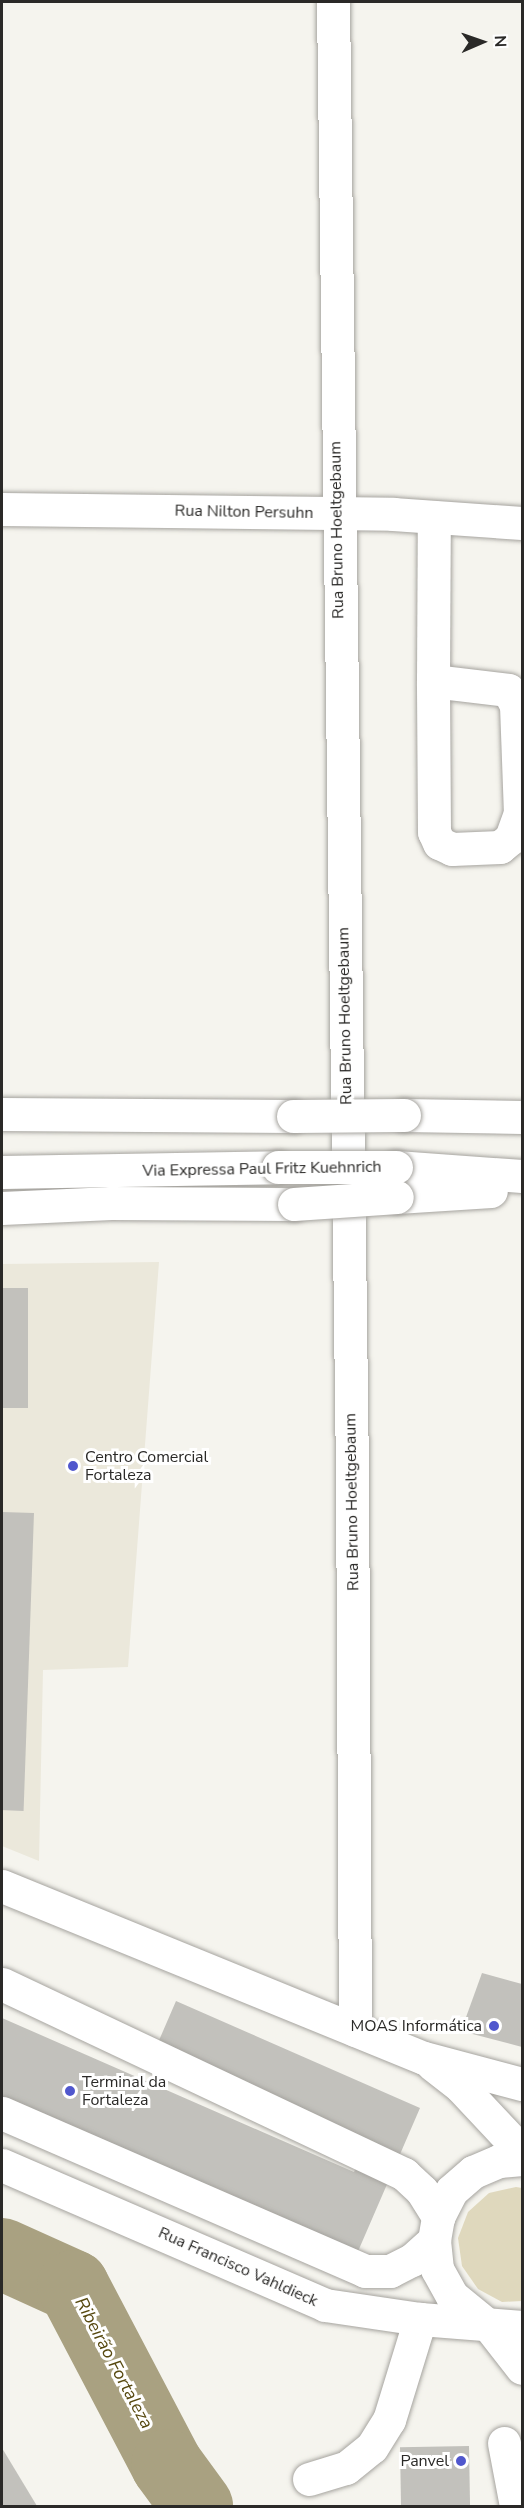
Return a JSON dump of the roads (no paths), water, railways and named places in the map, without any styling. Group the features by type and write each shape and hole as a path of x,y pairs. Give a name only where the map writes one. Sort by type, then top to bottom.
{"main road":[{"name":"Rua Bruno Hoeltgebaum","path":"333,2 337,513 352,1474 355,2030"},
{"name":"Rua Nilton Persuhn","path":"2,509 337,513 522,523"},
{"path":"433,681 508,690 516,705 520,813 511,838 500,847 452,849 439,843 434,832 433,681 434,517"},
{"path":"2,1114 522,1117"},
{"name":"Via Expressa Paul Fritz Kuehnrich","path":"2,1172 278,1167 397,1182 522,1176"},
{"path":"2,1208 111,1203 294,1204 397,1182 522,1189"},
{"path":"2,1886 424,2058 522,2084"},
{"path":"2,1984 404,2174 422,2191 436,2228 437,2269 452,2296 489,2327 522,2368"},
{"path":"424,2058 461,2087 522,2152"},
{"path":"2,2113 365,2271 390,2271 412,2260 436,2228 451,2191 473,2172 500,2161 522,2159"},
{"name":"Rua Francisco Vahldieck","path":"2,2165 326,2305 489,2327 522,2327"},
{"path":"309,2479 346,2468 372,2447 389,2420 420,2319"},
{"path":"504,2443 516,2506"}],"waterway":[{"name":"Ribeirão Fortaleza","path":"2,2254 73,2286 167,2465 197,2506"}],"place":[{"name":"Centro Comercial Fortaleza","path":"73,1466"},
{"name":"MOAS Informática","path":"494,2026"},
{"name":"Terminal da Fortaleza","path":"70,2091"},
{"name":"Panvel","path":"461,2461"}]}
